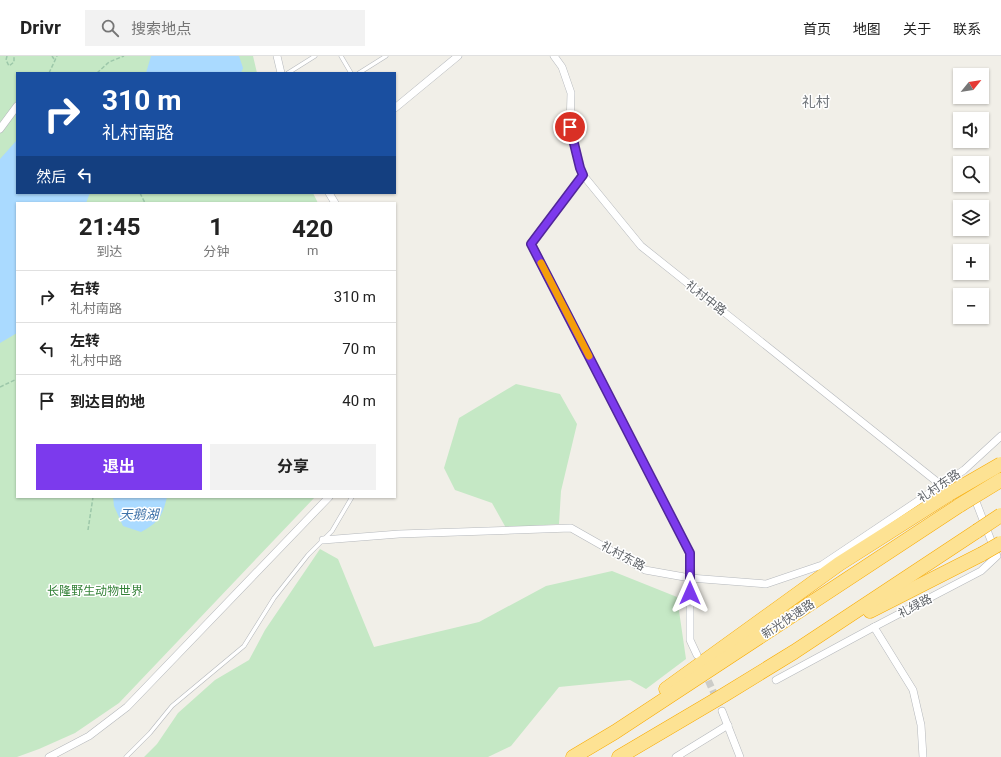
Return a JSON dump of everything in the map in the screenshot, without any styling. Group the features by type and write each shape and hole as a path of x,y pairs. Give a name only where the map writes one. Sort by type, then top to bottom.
{"highway":[{"path":"573,757 839,564 945,490 1001,464"},
{"name":"新光快速路","path":"573,757 615,732 960,505 1001,480"},
{"path":"619,757 794,652 1001,516"},
{"path":"794,652 1001,543"}],"street":[{"path":"277,56 281,72"},
{"path":"396,107 458,56"},
{"name":"礼村中路","path":"554,56 562,67 571,93 570,127 583,175 641,246 945,490"},
{"path":"0,129 16,107"},
{"path":"583,175 531,244 690,553 690,640 697,655"},
{"name":"礼村东路","path":"323,540 399,534 571,528 645,570 690,578 766,584 822,565 945,490 964,470 1001,436"},
{"name":"礼绿路","path":"874,627 980,571 997,556 964,470"},
{"path":"49,757 89,736 127,707 328,498"},
{"path":"776,680 874,627 913,690 921,725 923,757"},
{"path":"722,711 740,757"},
{"path":"676,757 728,725"}],"lane":[{"path":"290,72 315,56"},
{"path":"341,56 350,72"},
{"path":"361,72 386,56"},
{"path":"126,757 150,733 172,706 244,646 274,598 308,555 332,531 351,498"}],"path":[{"path":"6,56 9,66 14,62 14,56"},
{"path":"49,72 54,59 57,56"},
{"path":"98,72 109,62 124,56"},
{"path":"0,387 16,379"},
{"path":"88,530 93,498"}],"green space":[{"name":"长隆野生动物世界","path":"0,56 253,56 257,72 16,72 16,194 314,194 318,202 16,202 16,498 314,498 119,703 75,733 17,757 0,757"},
{"path":"516,384 560,394 577,424 561,491 559,524 506,528 492,503 455,490 444,468 459,418"},
{"path":"320,549 338,559 374,647 479,622 546,586 612,571 677,597 686,659 646,689 630,680 559,687 511,746 488,757 144,757 157,744 178,713 215,680 249,660 265,630"}],"water":[{"path":"151,56 239,56 243,68 241,72 146,72"},
{"path":"16,141 16,194 90,194 86,202 16,202 16,334 0,343 0,159"},
{"name":"天鹅湖","path":"113,498 167,498 163,510 156,522 141,532 123,526 114,506"}],"tunnel":[{"path":"704,671 722,711"}],"slow traffic":[{"path":"541,263 589,356"}],"district":[{"name":"礼村","path":"816,102"}],"route":[{"path":"570,127 583,175 531,244 690,553 690,593"}]}
